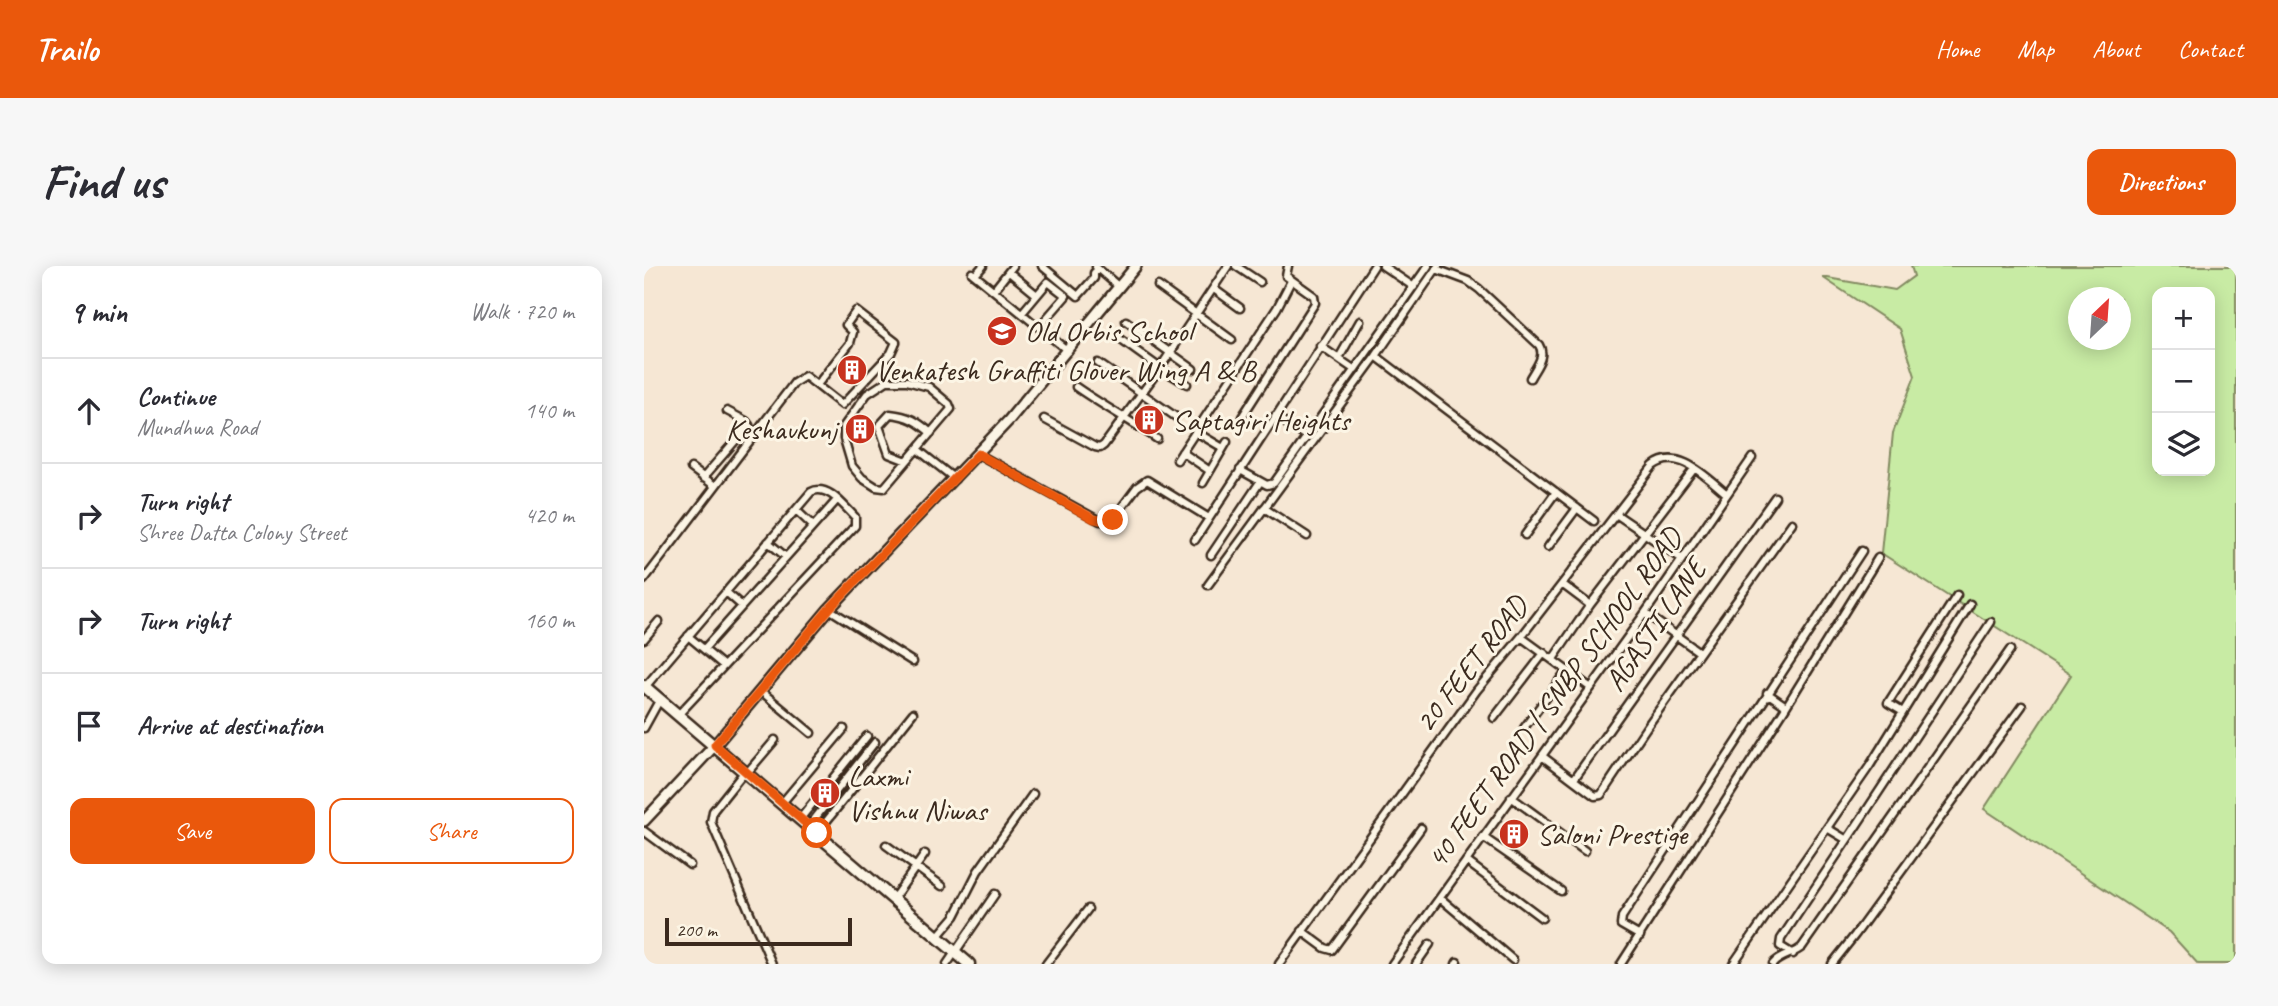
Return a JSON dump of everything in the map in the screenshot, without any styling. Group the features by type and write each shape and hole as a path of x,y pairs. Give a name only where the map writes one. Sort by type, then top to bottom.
{"main road":[{"path":"645,687 970,964"}],"street":[{"path":"983,266 974,274 1068,351"},
{"path":"1042,266 1078,296 1094,278 1096,267 1118,286"},
{"path":"646,815 715,745 829,609 955,480 1068,351 1136,266"},
{"path":"1044,419 1100,448 1160,368 1228,266"},
{"path":"1236,266 1260,282"},
{"path":"1242,417 1315,303 1314,296 1285,273 1288,266"},
{"path":"1195,540 1374,266"},
{"path":"1383,266 1414,287"},
{"path":"1240,470 1267,485 1273,483 1427,266"},
{"path":"1208,585 1437,268 1468,281 1479,289 1539,345 1541,356 1530,378"},
{"path":"994,290 1011,269 1037,295"},
{"path":"1177,460 1277,309 1292,281"},
{"path":"1022,313 1048,282 1066,296 1039,327"},
{"path":"1158,286 1231,340"},
{"path":"1214,289 1240,308"},
{"path":"644,580 794,383 805,376 837,403 845,404 891,354 896,342 856,311 846,325 853,332 850,343 817,385"},
{"path":"1126,321 1193,369"},
{"path":"1339,358 1360,321"},
{"path":"1117,337 1187,384"},
{"path":"1320,346 1355,370"},
{"path":"1376,356 1594,521"},
{"path":"1098,363 1176,417"},
{"path":"895,380 929,387 949,404 951,409 917,449 884,488 881,488 862,478 852,466 844,439 844,426 867,394 887,381 895,380"},
{"path":"1076,387 1157,439"},
{"path":"703,478 748,425 746,421 727,411"},
{"path":"907,461 888,454 879,426 890,414 898,415 917,420 931,433"},
{"path":"1275,416 1307,438"},
{"path":"1196,432 1225,445 1203,483"},
{"path":"917,449 955,480"},
{"path":"1182,452 1210,471"},
{"path":"978,454 1100,521 1113,520 1137,487 1147,480 1209,518"},
{"name":"40 FEET ROAD | SNBP SCHOOL ROAD","path":"1392,964 1645,614 1752,458"},
{"name":"20 FEET ROAD","path":"1279,964 1476,690 1653,466 1660,460 1676,459 1727,494"},
{"path":"691,468 715,486"},
{"path":"1553,659 1590,605 1693,469"},
{"path":"1210,555 1260,482"},
{"path":"645,687 814,489 825,490 837,500 855,517 855,526 678,715"},
{"path":"1525,535 1556,492"},
{"name":"AGASTI LANE","path":"1574,779 1774,497"},
{"path":"704,649 837,500"},
{"path":"1264,508 1307,536"},
{"path":"1548,547 1577,508"},
{"path":"796,510 813,526"},
{"path":"1616,514 1682,559"},
{"path":"1542,757 1595,796 1601,795 1792,523"},
{"path":"768,542 786,557"},
{"path":"1640,936 1621,925 1622,917 1862,551"},
{"path":"1621,964 1878,558"},
{"path":"1562,584 1590,605"},
{"path":"726,592 742,606"},
{"path":"1903,712 1888,702 1957,595"},
{"path":"1733,964 1827,828 1970,604"},
{"path":"829,609 913,662"},
{"path":"1645,614 1699,652"},
{"path":"644,639 659,621"},
{"path":"1793,954 1780,946 1781,939 1991,622"},
{"path":"688,636 724,666"},
{"path":"1521,636 1591,688"},
{"path":"1773,964 1779,958 1793,954 1802,947 1862,865 2010,650"},
{"path":"1494,718 1544,653"},
{"path":"1524,728 1567,670"},
{"path":"762,692 811,733"},
{"path":"1767,693 1786,706"},
{"path":"644,727 660,699"},
{"path":"1832,964 1856,935 2022,706"},
{"path":"813,830 912,713"},
{"path":"782,803 844,729"},
{"path":"800,818 867,736"},
{"path":"772,964 711,822 713,811 775,740"},
{"path":"813,830 875,742"},
{"path":"937,937 955,916 978,871 1034,794"},
{"path":"1511,797 1585,851"},
{"path":"1303,931 1325,948 1332,950 1420,828"},
{"path":"1827,828 1847,840"},
{"path":"644,831 690,865"},
{"path":"1483,837 1561,891"},
{"path":"886,845 942,886"},
{"path":"893,899 925,854"},
{"path":"1466,861 1542,918"},
{"path":"947,964 995,894"},
{"path":"1440,898 1513,960"},
{"path":"1046,964 1088,909"},
{"path":"1416,964 1430,944"}],"green space":[{"path":"1911,266 2236,266 2236,964 2198,964 2169,932 1984,809 2071,675 1881,553 1893,433 1915,376 1900,329 1822,277 1895,290 1914,276"}],"place":[{"name":"Old Orbis School","path":"1002,331"},
{"name":"Venkatesh Graffiti Glover Wing A & B","path":"852,370"},
{"name":"Saptagiri Heights","path":"1149,420"},
{"name":"Keshavkunj","path":"860,429"},
{"name":"Laxmi Vishnu Niwas","path":"825,793"},
{"name":"Saloni Prestige","path":"1514,834"}],"route":[{"path":"817,833 715,745 829,609 978,454 1094,519 1113,520"}]}
